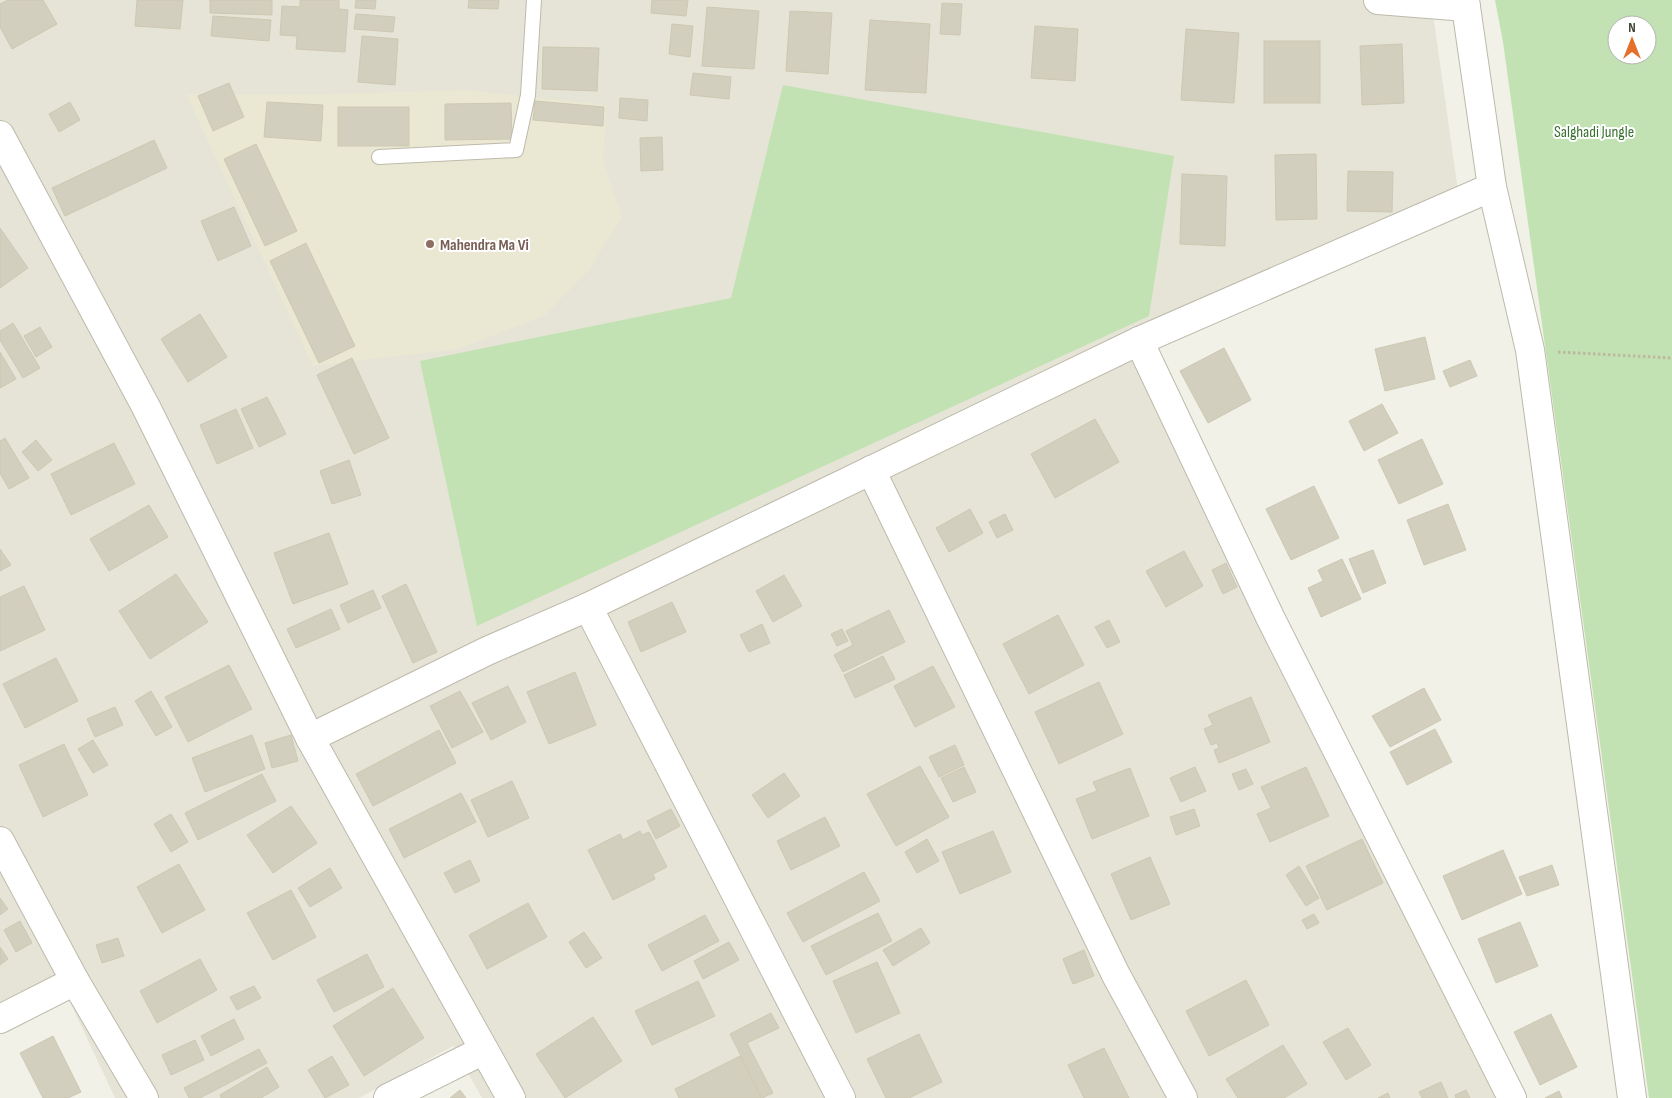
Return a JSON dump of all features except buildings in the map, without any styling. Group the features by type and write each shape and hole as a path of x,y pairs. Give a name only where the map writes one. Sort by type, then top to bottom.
{"street":[{"path":"1378,0 1465,4 1492,186 1530,350 1632,1098"},
{"path":"0,135 146,407 310,738 511,1098"},
{"path":"310,738 487,651 588,607 1138,341 1492,186"},
{"path":"1138,341 1270,617 1512,1098"},
{"path":"871,470 1116,975 1182,1098"},
{"path":"588,607 841,1098"},
{"path":"0,841 75,981 144,1098"},
{"path":"0,1019 75,981"},
{"path":"388,1098 484,1050"}],"lane":[{"path":"378,157 516,150 528,95 534,0"}],"path":[{"path":"1530,350 1672,358"}],"shaded area":[{"path":"0,0 1431,0 1461,212 1132,352 1512,1098 482,1098 453,1046 359,1098 115,1098 61,983 0,1012"},
{"name":"Mahendra Ma Vi","path":"467,90 606,105 603,163 622,217 588,271 544,316 458,349 313,366 186,94 302,95"}],"green space":[{"name":"Salghadi Jungle","path":"1495,0 1672,0 1672,1098 1649,1098 1503,42"},
{"path":"783,85 1174,156 1149,316 477,626 420,361 731,298"}],"place":[{"name":"Mahendra Ma Vi","path":"430,244"}]}
